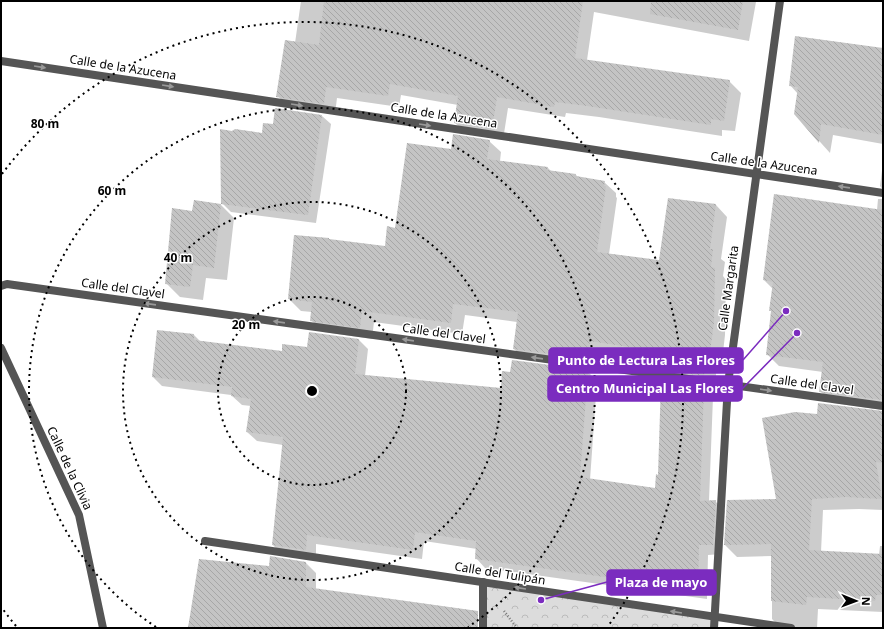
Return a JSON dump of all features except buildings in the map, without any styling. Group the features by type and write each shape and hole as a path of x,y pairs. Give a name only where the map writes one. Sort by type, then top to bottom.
{"street":[{"name":"Calle Margarita","path":"714,628 728,384 780,1"},
{"name":"Calle de la Azucena","path":"1,61 883,193"},
{"name":"Calle del Clavel","path":"1,286 7,284 883,406"},
{"name":"Calle de la Clivia","path":"1,348 79,515 103,628"},
{"name":"Calle del Tulipán","path":"205,541 714,618 791,628"},
{"path":"483,582 483,628"}],"green space":[{"path":"483,582 714,617 714,628 483,628"}],"place":[{"name":"Punto de Lectura Las Flores","path":"786,311"},
{"name":"Centro Municipal Las Flores","path":"797,333"},
{"name":"Plaza de mayo","path":"541,600"}]}
